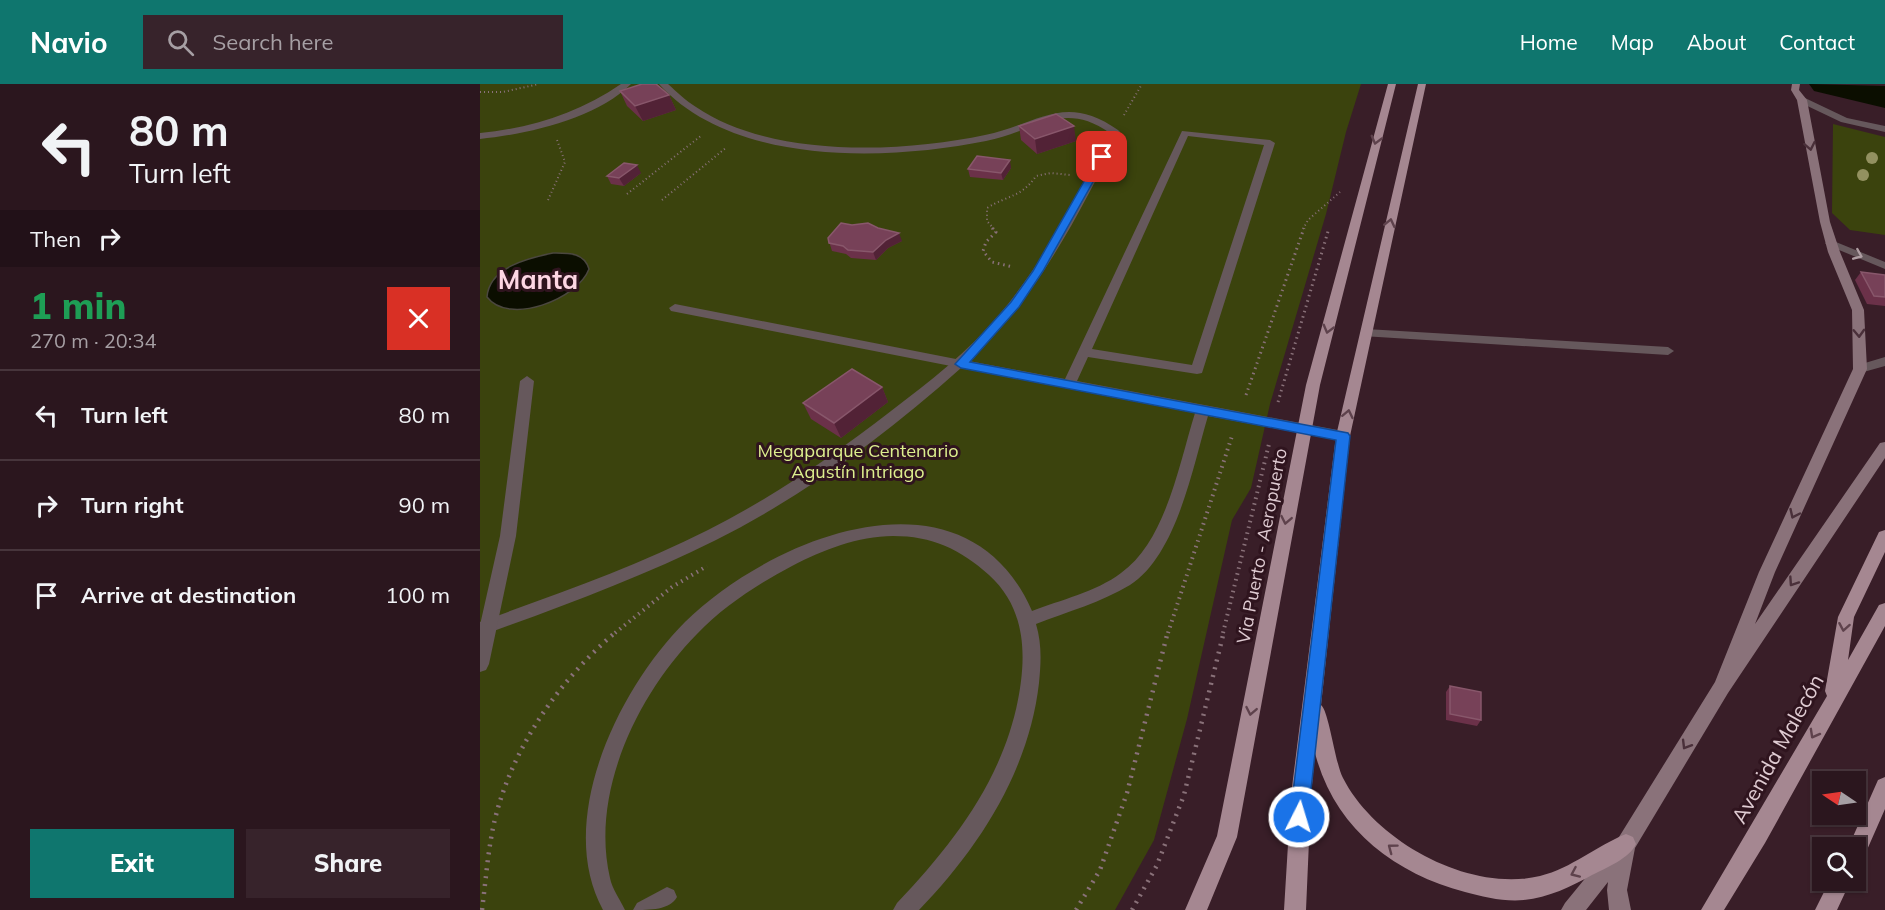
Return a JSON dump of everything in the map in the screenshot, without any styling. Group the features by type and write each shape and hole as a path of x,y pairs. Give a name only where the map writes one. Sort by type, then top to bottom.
{"main road":[{"name":"Via Puerto - Aeropuerto","path":"1196,910 1227,837 1304,429 1392,84"},
{"path":"1295,910 1301,795 1343,436 1422,84"},
{"path":"1832,701 1846,617 1885,536"},
{"name":"Avenida Malecón","path":"1712,910 1758,836 1885,610"},
{"path":"1314,694 1323,752 1337,788 1357,815 1382,840 1416,866 1453,880 1526,890 1578,872 1626,844"},
{"path":"1863,837 1885,788"},
{"path":"1826,910 1836,891"}],"street":[{"path":"480,136 549,121 598,101 627,84"},
{"path":"485,627 710,536 769,504 845,454 961,364 1015,305 1038,271 1092,178 1115,132 1079,114 1057,116 1000,135 934,147 901,150 827,149 778,142 733,128 697,112 673,95 663,84"},
{"path":"1798,91 1844,120 1885,129"},
{"path":"1722,687 1767,572 1860,369 1858,310 1831,243 1798,91"},
{"path":"1068,386 1185,134 1270,143 1197,370 1084,352"},
{"path":"1831,243 1885,266"},
{"path":"675,308 1068,386 1343,436"},
{"path":"1366,333 1668,351"},
{"path":"1860,369 1885,361"},
{"path":"480,664 485,627 508,536 527,381"},
{"path":"1030,620 1098,593 1126,579 1150,557 1165,531 1203,411"},
{"path":"1572,910 1626,844 1722,687 1885,447"},
{"path":"614,910 599,879 594,838 601,786 619,735 650,679 690,626 740,588 827,541 863,531 909,529 951,538 985,559 1008,584 1030,620 1032,663 1026,713 1000,785 959,849 904,910"},
{"path":"1620,910 1617,890 1626,844"},
{"path":"644,910 667,897"}],"path":[{"path":"480,92 503,92 539,84"},
{"path":"548,200 565,162 549,121"},
{"path":"627,194 705,133"},
{"path":"662,200 730,145"},
{"path":"1038,271 1002,265 987,257 983,246 996,232 987,221 987,208 1000,199 1026,191 1036,176 1044,174 1092,178"},
{"path":"1341,200 1342,185"},
{"path":"1076,910 1100,870 1127,793 1171,621 1302,231 1308,220 1340,192"},
{"path":"1132,910 1157,865 1184,795 1266,458 1271,424 1331,218"}],"green space":[{"name":"Megaparque Centenario Agustín Intriago","path":"480,84 1361,84 1346,132 1326,214 1270,404 1251,488 1232,520 1187,719 1154,840 1115,910 480,910"},
{"path":"1833,124 1885,137 1885,235 1850,230 1832,213"}],"shaded area":[{"path":"553,253 579,256 587,263 589,269 572,290 558,299 526,309 511,309 497,305 487,297 489,287 502,271 522,261"}],"building":[{"path":"642,84 656,84 669,95 635,106 620,91"},
{"path":"1056,114 1074,126 1035,139 1019,126"},
{"path":"977,156 1010,160 1001,173 968,169"},
{"path":"624,163 637,165 619,178 607,176"},
{"path":"841,223 852,225 868,223 899,233 886,240 873,252 848,250 843,246 829,243 828,238"},
{"path":"1861,272 1885,275 1885,297 1874,296"},
{"path":"852,369 882,387 834,423 803,403"},
{"path":"1450,686 1481,692 1481,720 1450,714"}],"waterway":[{"path":"1826,84 1885,97"}],"district":[{"name":"Manta","path":"538,280"}],"route":[{"path":"1102,157 1038,271 1015,305 961,364 1343,436 1299,817"}]}
